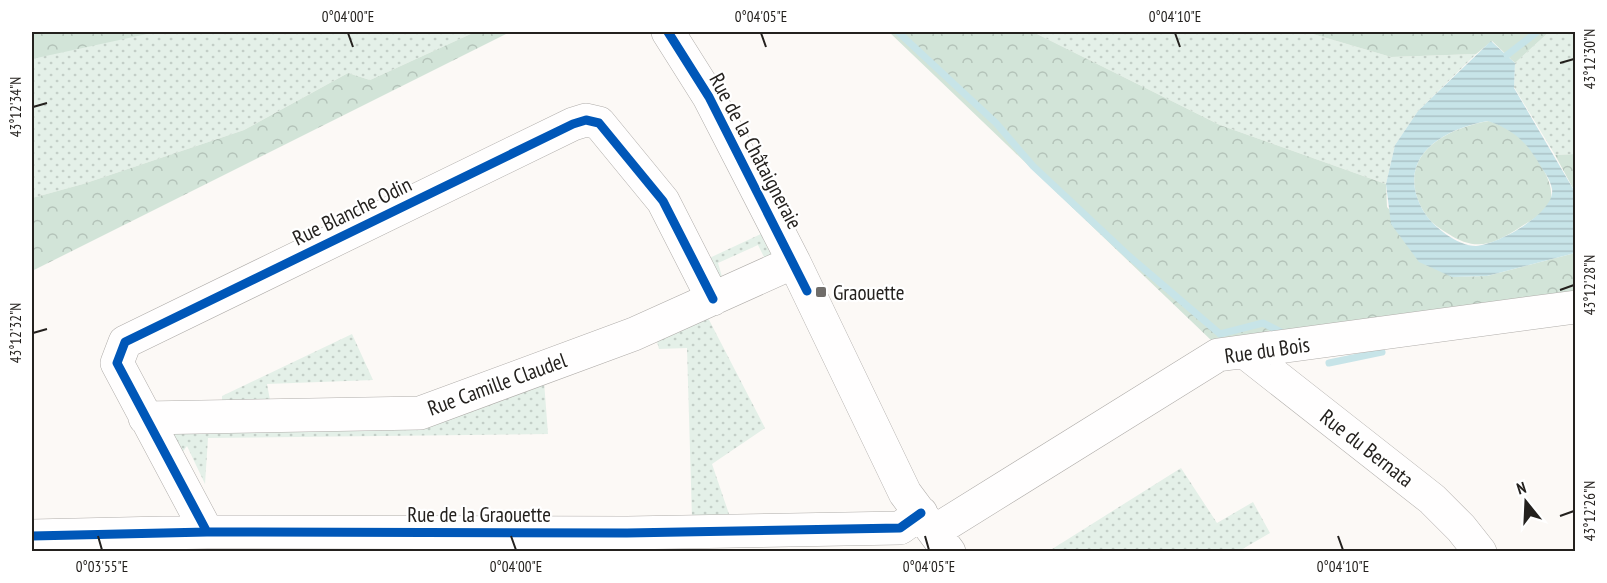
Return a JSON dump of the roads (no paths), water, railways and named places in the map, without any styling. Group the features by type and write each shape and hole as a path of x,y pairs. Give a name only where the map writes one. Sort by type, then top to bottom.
{"street":[{"name":"Rue de la Châtaigneraie","path":"668,32 710,97 794,262 905,493 935,532"},
{"name":"Rue Blanche Odin","path":"207,532 117,363 125,342 573,124 586,120 599,123 663,201 713,299"},
{"name":"Rue Camille Claudel","path":"145,418 420,413 634,334 794,262"},
{"name":"Rue du Bois","path":"935,532 1218,355 1575,307"},
{"name":"Rue du Bernata","path":"1246,352 1432,499 1461,528 1480,552"},
{"name":"Rue de la Graouette","path":"32,536 207,532 386,541 508,541 627,533 900,528 935,532"}],"water":[{"path":"1491,41 1515,63 1514,88 1575,192 1575,253 1487,276 1452,277 1419,262 1391,224 1386,184 1395,145 1418,111","holes":["1488,121 1510,131 1532,153 1550,181 1551,198 1545,208 1535,217 1510,234 1485,244 1469,245 1447,235 1428,218 1416,193 1414,177 1418,162 1439,139 1470,125"]}],"waterway":[{"path":"898,32 996,123 1033,166 1129,256 1220,334 1263,323 1285,334"},
{"path":"1507,55 1537,32"},
{"path":"1329,363 1382,352"}],"place":[{"name":"Graouette","path":"821,292"}]}
